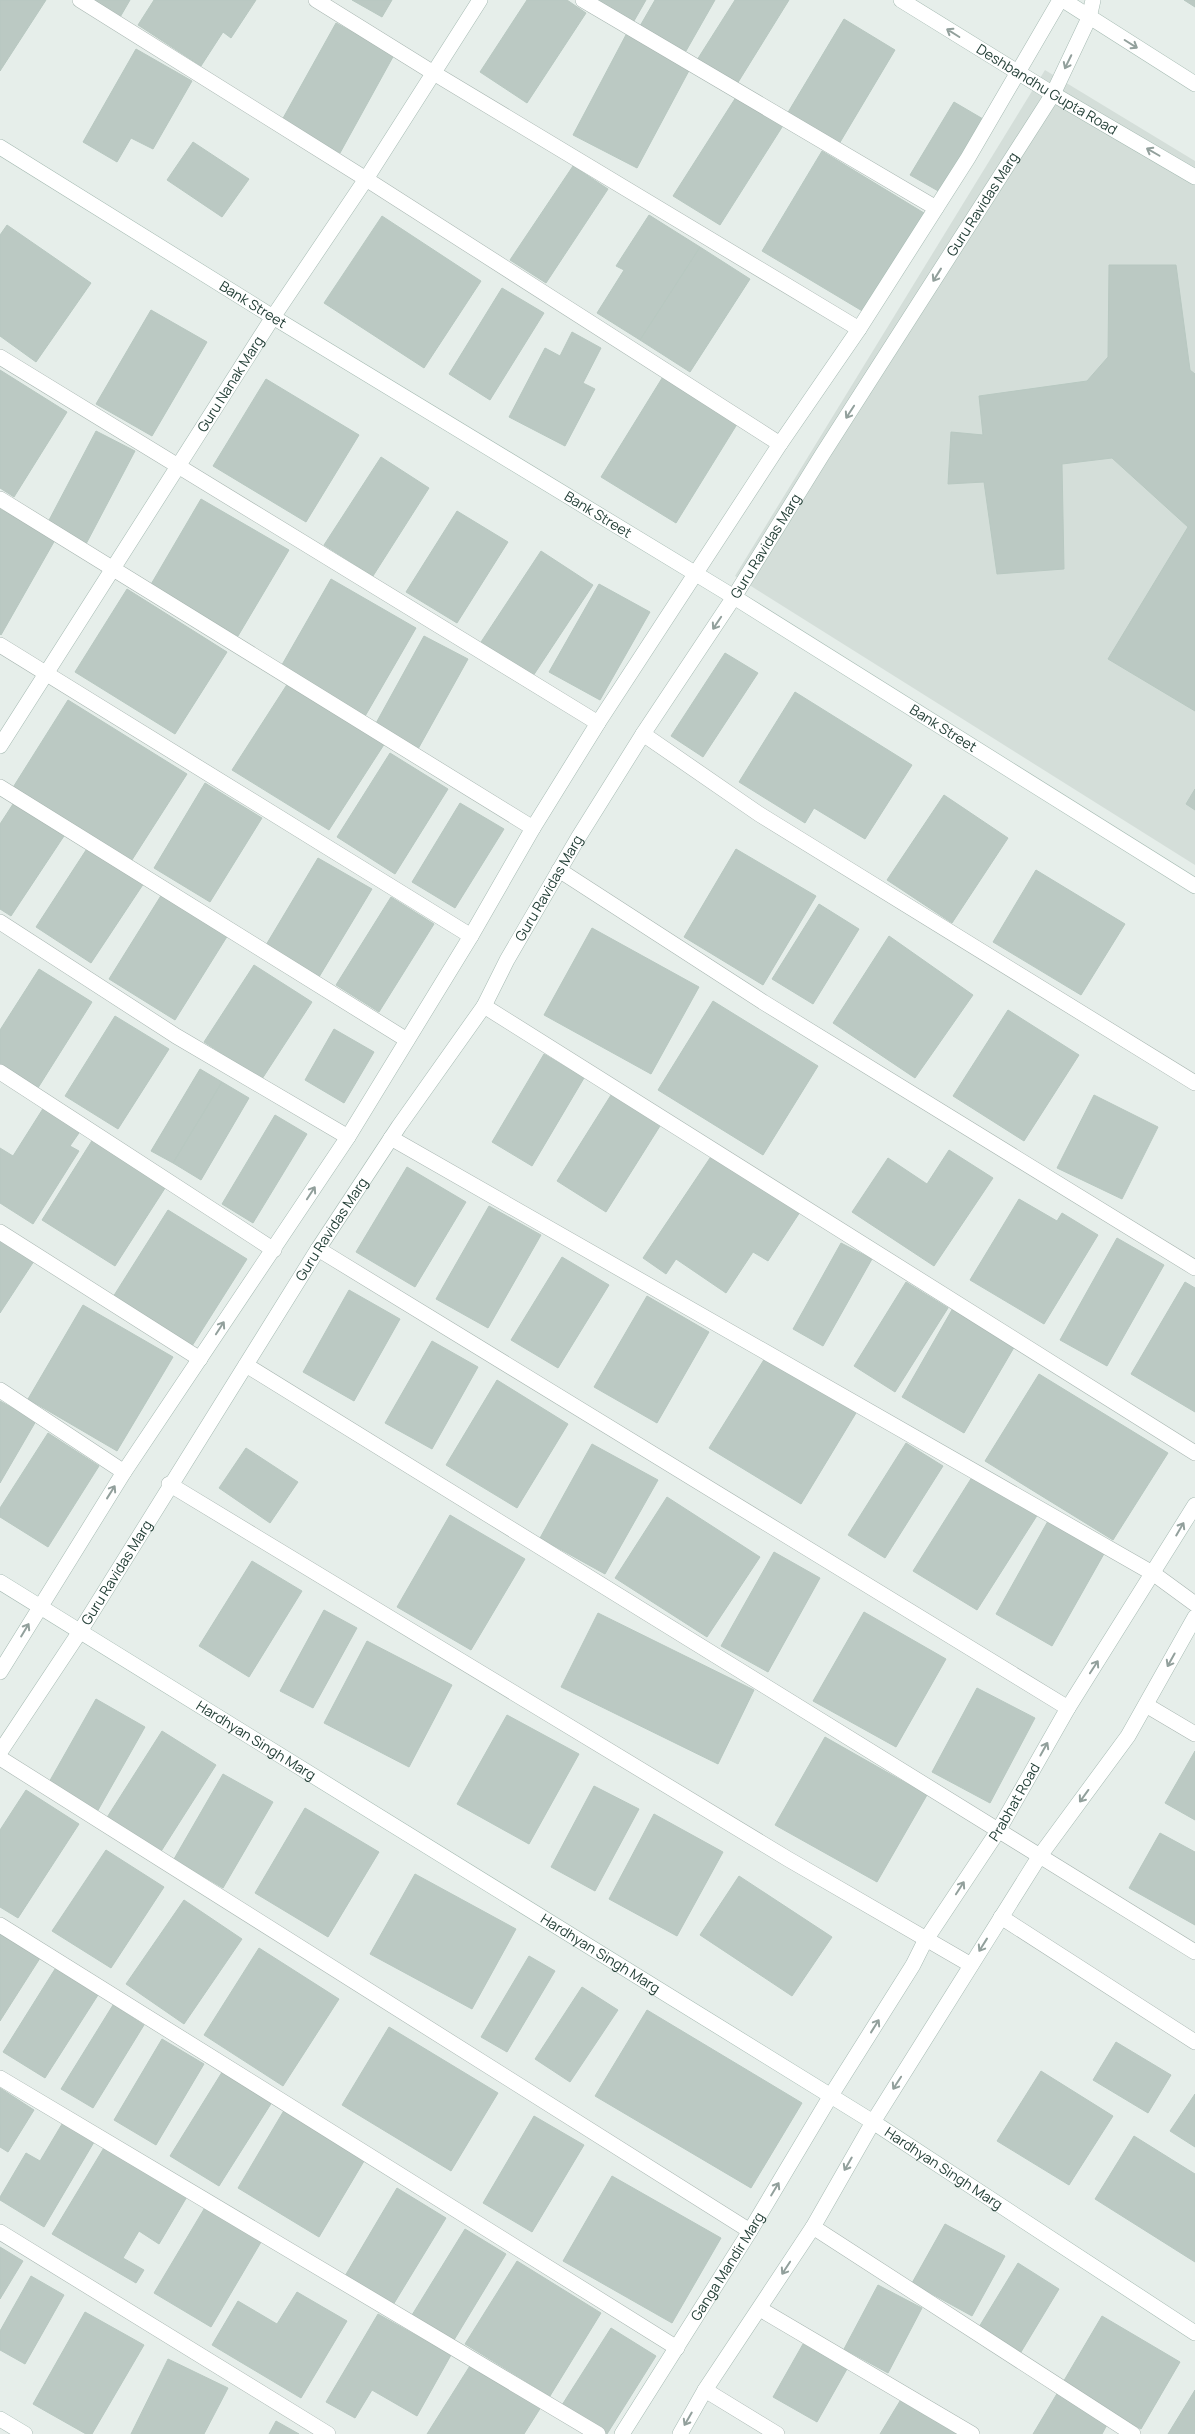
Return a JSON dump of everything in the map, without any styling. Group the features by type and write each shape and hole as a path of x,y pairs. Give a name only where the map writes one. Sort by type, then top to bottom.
{"street":[{"path":"80,0 366,178 780,444"},
{"path":"316,0 859,329"},
{"name":"Guru Nanak Marg","path":"0,746 180,466 273,317 366,178 432,72 480,0"},
{"path":"584,0 936,208"},
{"name":"Deshbandhu Gupta Road","path":"901,0 1018,73 1195,177"},
{"path":"0,1672 124,1472 348,1137 598,723 780,444 859,329 936,208 1062,0 1195,84"},
{"name":"Guru Ravidas Marg","path":"0,1752 79,1633 318,1249 391,1138 484,1006 507,960 559,870 643,734 734,597 822,455 1053,94 1089,18 1093,0"},
{"name":"Bank Street","path":"0,147 273,317 734,597 1195,886"},
{"path":"0,357 598,723"},
{"path":"0,499 533,828"},
{"path":"0,645 471,936"},
{"path":"643,734 759,814 1195,1083"},
{"path":"0,786 407,1040"},
{"path":"559,870 763,1002 1195,1268"},
{"path":"0,922 176,1036 348,1137"},
{"path":"484,1006 1195,1453"},
{"path":"0,1072 274,1250"},
{"path":"391,1138 1154,1574 1195,1604"},
{"path":"0,1232 200,1359"},
{"path":"318,1249 1068,1708"},
{"path":"246,1365 1195,1952"},
{"path":"0,1390 124,1472"},
{"path":"170,1484 925,1941 971,1965"},
{"name":"Prabhat Road","path":"830,2097 913,1965 925,1941 998,1831 1068,1708 1154,1574 1195,1505"},
{"name":"Hardhyan Singh Marg","path":"0,1582 79,1633 873,2122 1195,2333"},
{"path":"680,2434 705,2390 813,2227 873,2122 1039,1857 1128,1736 1195,1617"},
{"path":"1146,1705 1195,1734"},
{"path":"0,1758 750,2231"},
{"path":"1001,1917 1195,2042"},
{"path":"0,1925 677,2348"},
{"path":"0,2078 598,2434"},
{"name":"Ganga Mandir Marg","path":"622,2434 750,2231 830,2097"},
{"path":"813,2227 1133,2434"},
{"path":"0,2232 328,2434"},
{"path":"760,2309 972,2434"},
{"path":"705,2390 777,2434"},
{"path":"0,2419 25,2434"}],"shaded area":[{"path":"1045,70 1195,161 1195,865 735,576"}],"building":[{"path":"0,0 46,0 0,71"},
{"path":"86,0 130,0 119,19"},
{"path":"154,0 256,0 231,38 223,32 201,66 138,25"},
{"path":"352,0 392,0 382,17"},
{"path":"527,0 567,0 586,13 527,103 480,72"},
{"path":"599,0 646,0 634,21"},
{"path":"655,0 715,0 686,51 640,26"},
{"path":"735,0 789,0 737,84 697,60"},
{"path":"1184,0 1195,0 1195,7"},
{"path":"844,19 895,50 839,144 787,114"},
{"path":"336,23 394,55 340,153 282,120"},
{"path":"628,31 692,65 637,168 573,135"},
{"path":"136,49 192,81 153,149 131,138 117,162 83,142"},
{"path":"738,94 784,124 720,225 673,196"},
{"path":"954,102 983,119 940,192 910,175"},
{"path":"193,142 249,179 222,217 167,180"},
{"path":"822,151 924,213 864,312 762,251"},
{"path":"573,166 608,189 546,283 510,260"},
{"path":"649,215 700,247 640,340 597,313 624,270 616,266"},
{"path":"382,216 481,281 424,368 324,303"},
{"path":"7,225 91,283 36,362 0,336 0,235"},
{"path":"700,247 750,279 690,372 640,340"},
{"path":"1109,265 1176,265 1190,370 1195,374 1195,711 1108,659 1188,527 1112,458 1062,464 1064,569 997,574 984,482 948,484 951,432 983,435 979,396 1087,381 1108,357"},
{"path":"502,288 544,313 490,400 449,374"},
{"path":"151,310 207,342 152,436 96,404"},
{"path":"572,332 601,348 583,383 595,389 565,446 509,417 545,348 560,356"},
{"path":"0,370 67,412 14,497 0,488"},
{"path":"664,375 739,421 676,523 601,477"},
{"path":"266,379 359,435 306,522 213,466"},
{"path":"96,431 135,451 86,544 47,524"},
{"path":"381,457 429,488 373,576 324,545"},
{"path":"201,499 289,550 238,636 150,586"},
{"path":"0,509 55,540 1,635 0,634"},
{"path":"457,511 508,542 457,623 406,592"},
{"path":"541,551 593,585 533,676 481,642"},
{"path":"331,579 416,628 364,718 279,670"},
{"path":"599,584 650,612 600,700 549,672"},
{"path":"127,589 227,652 175,734 75,672"},
{"path":"424,636 468,659 418,749 375,725"},
{"path":"725,653 758,673 703,757 671,736"},
{"path":"288,683 385,743 329,830 232,770"},
{"path":"795,692 912,765 865,839 814,808 805,823 739,782"},
{"path":"68,700 187,774 130,863 12,789"},
{"path":"390,753 448,789 395,874 337,837"},
{"path":"205,783 262,818 210,902 154,868"},
{"path":"1195,789 1195,810 1186,804"},
{"path":"944,795 1008,838 952,923 887,880"},
{"path":"460,803 504,829 455,908 412,882"},
{"path":"13,804 64,836 11,916 0,909 0,824"},
{"path":"90,844 146,880 91,963 36,927"},
{"path":"736,849 816,896 763,985 684,937"},
{"path":"318,858 372,889 319,977 266,945"},
{"path":"1036,870 1125,924 1081,995 993,942"},
{"path":"162,894 228,935 175,1020 109,979"},
{"path":"391,897 434,924 379,1012 336,985"},
{"path":"819,904 859,929 813,1004 772,979"},
{"path":"592,928 699,987 651,1074 544,1015"},
{"path":"889,936 973,995 915,1078 833,1023"},
{"path":"254,965 312,1002 262,1079 204,1042"},
{"path":"39,969 92,1002 36,1091 0,1068 0,1030"},
{"path":"713,1001 818,1066 763,1155 658,1090"},
{"path":"1008,1010 1079,1055 1024,1141 953,1096"},
{"path":"115,1016 169,1049 118,1129 65,1096"},
{"path":"334,1029 374,1052 344,1103 305,1080"},
{"path":"544,1054 584,1078 532,1166 492,1142"},
{"path":"200,1069 222,1082 173,1163 151,1151"},
{"path":"222,1082 249,1098 201,1180 173,1163"},
{"path":"611,1095 660,1126 606,1212 557,1181"},
{"path":"1094,1095 1158,1127 1122,1199 1057,1168"},
{"path":"44,1107 81,1130 70,1146 79,1151 33,1224 0,1203 0,1148 13,1156"},
{"path":"275,1115 307,1134 253,1223 222,1204"},
{"path":"93,1139 167,1185 115,1266 42,1220"},
{"path":"949,1150 993,1178 934,1266 852,1212 888,1158 927,1184"},
{"path":"712,1155 800,1212 768,1261 753,1252 726,1293 676,1259 666,1274 643,1258"},
{"path":"407,1167 466,1202 415,1287 356,1252"},
{"path":"1019,1199 1057,1221 1062,1213 1098,1235 1044,1324 970,1280"},
{"path":"489,1206 541,1235 488,1328 436,1299"},
{"path":"168,1210 247,1259 192,1346 113,1297"},
{"path":"0,1235 36,1258 0,1313"},
{"path":"1117,1238 1164,1265 1107,1366 1060,1340"},
{"path":"841,1243 872,1259 823,1346 793,1329"},
{"path":"562,1257 609,1285 558,1368 511,1340"},
{"path":"906,1282 948,1308 895,1392 854,1366"},
{"path":"1185,1282 1195,1288 1195,1412 1131,1374"},
{"path":"349,1290 400,1319 354,1401 303,1372"},
{"path":"647,1296 709,1332 657,1423 594,1387"},
{"path":"83,1305 173,1357 117,1451 28,1399"},
{"path":"953,1308 1016,1344 964,1433 902,1397"},
{"path":"432,1341 478,1367 432,1449 385,1423"},
{"path":"765,1358 856,1413 801,1504 709,1448"},
{"path":"1039,1374 1168,1453 1113,1540 985,1461"},
{"path":"497,1380 568,1424 517,1508 446,1465"},
{"path":"0,1401 36,1421 0,1483"},
{"path":"48,1433 99,1466 48,1547 0,1517 0,1508"},
{"path":"906,1443 943,1466 885,1558 848,1535"},
{"path":"592,1444 658,1480 605,1574 540,1538"},
{"path":"246,1448 298,1482 270,1523 219,1488"},
{"path":"974,1474 1038,1514 977,1610 913,1571"},
{"path":"667,1497 760,1557 707,1637 615,1578"},
{"path":"450,1515 525,1559 471,1650 397,1607"},
{"path":"1048,1521 1105,1552 1052,1646 996,1614"},
{"path":"774,1552 820,1578 768,1672 721,1646"},
{"path":"252,1561 302,1591 249,1677 199,1646"},
{"path":"324,1610 357,1628 313,1708 280,1691"},
{"path":"864,1612 946,1659 896,1747 813,1701"},
{"path":"598,1613 754,1690 718,1764 561,1687"},
{"path":"367,1641 452,1685 409,1767 324,1723"},
{"path":"977,1688 1035,1718 990,1803 932,1772"},
{"path":"96,1699 145,1727 97,1812 48,1784"},
{"path":"507,1715 579,1754 529,1844 457,1804"},
{"path":"162,1731 216,1765 160,1853 106,1819"},
{"path":"825,1737 927,1795 877,1882 775,1825"},
{"path":"1195,1751 1195,1820 1165,1803"},
{"path":"223,1774 273,1802 223,1888 174,1859"},
{"path":"594,1786 639,1809 595,1891 551,1867"},
{"path":"26,1790 79,1824 18,1918 0,1907 0,1830"},
{"path":"305,1808 379,1852 328,1937 255,1893"},
{"path":"654,1814 723,1852 677,1936 609,1899"},
{"path":"1160,1833 1195,1852 1195,1925 1129,1888"},
{"path":"106,1850 164,1887 111,1968 52,1931"},
{"path":"415,1874 516,1929 472,2009 370,1954"},
{"path":"739,1876 832,1937 792,1996 700,1935"},
{"path":"184,1900 242,1939 184,2024 126,1984"},
{"path":"0,1929 42,1955 0,2021"},
{"path":"259,1948 339,1999 283,2086 204,2035"},
{"path":"529,1956 555,1971 507,2052 481,2037"},
{"path":"55,1969 98,1995 45,2078 3,2052"},
{"path":"582,1987 618,2010 570,2082 535,2059"},
{"path":"113,2005 144,2025 93,2108 61,2089"},
{"path":"647,2010 802,2103 751,2188 595,2096"},
{"path":"389,2027 498,2093 451,2171 342,2105"},
{"path":"162,2039 204,2064 156,2145 114,2120"},
{"path":"1116,2042 1171,2075 1148,2113 1093,2080"},
{"path":"224,2069 274,2099 219,2186 170,2156"},
{"path":"1041,2071 1113,2116 1069,2185 997,2141"},
{"path":"0,2088 34,2110 8,2152 0,2147"},
{"path":"1195,2094 1195,2147 1170,2131"},
{"path":"286,2107 367,2156 319,2237 238,2188"},
{"path":"534,2116 584,2145 532,2232 483,2203"},
{"path":"65,2119 97,2137 44,2227 0,2200 0,2197 26,2153 40,2161"},
{"path":"1134,2136 1195,2174 1195,2262 1095,2199"},
{"path":"105,2146 188,2195 159,2244 139,2231 123,2258 144,2270 136,2283 52,2234"},
{"path":"612,2176 721,2238 672,2323 563,2261"},
{"path":"397,2188 446,2218 393,2305 345,2276"},
{"path":"207,2204 264,2237 211,2327 154,2293"},
{"path":"945,2224 1005,2256 972,2316 912,2283"},
{"path":"465,2229 506,2254 454,2340 412,2315"},
{"path":"0,2247 23,2261 0,2299"},
{"path":"517,2261 601,2313 550,2396 465,2344"},
{"path":"1018,2263 1059,2289 1021,2352 979,2327"},
{"path":"31,2276 64,2295 25,2364 0,2350 0,2331"},
{"path":"878,2285 922,2308 888,2373 844,2349"},
{"path":"297,2292 347,2321 301,2398 212,2345 238,2301 277,2324"},
{"path":"85,2312 144,2345 92,2434 86,2434 33,2404"},
{"path":"378,2314 451,2355 417,2416 372,2390 355,2418 326,2402"},
{"path":"1102,2316 1180,2362 1141,2429 1062,2384"},
{"path":"611,2328 656,2356 607,2434 562,2405"},
{"path":"803,2344 847,2369 817,2422 773,2397"},
{"path":"168,2359 228,2388 204,2434 131,2434"},
{"path":"473,2361 543,2404 524,2434 427,2434"},
{"path":"1195,2390 1195,2434 1168,2434"},
{"path":"1058,2392 1108,2423 1102,2434 1033,2434"},
{"path":"900,2401 956,2434 880,2434"},
{"path":"276,2421 299,2434 269,2434"}]}
